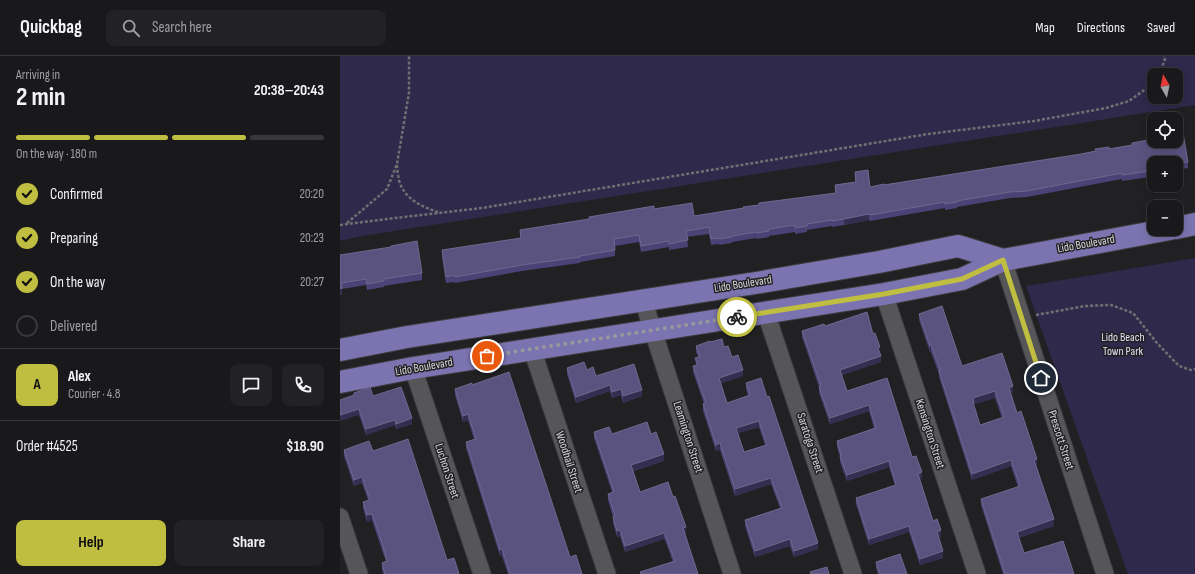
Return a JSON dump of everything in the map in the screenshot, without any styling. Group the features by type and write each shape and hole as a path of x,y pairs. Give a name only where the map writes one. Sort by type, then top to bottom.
{"highway":[{"path":"1183,227 1195,224"},
{"name":"Lido Boulevard","path":"340,382 413,368 884,294 962,279 1003,260 1147,233"},
{"name":"Lido Boulevard","path":"340,350 407,337 879,262 958,246 1003,260"}],"street":[{"name":"Prescott Street","path":"1003,260 1105,574"},
{"name":"Kensington Street","path":"884,294 977,574"},
{"name":"Leamington Street","path":"643,300 732,574"},
{"name":"Saratoga Street","path":"766,313 854,574"},
{"name":"Woodhail Street","path":"532,349 607,574"},
{"name":"Luchon Street","path":"413,368 482,574"},
{"path":"340,517 359,574"}],"path":[{"path":"347,224 386,189 397,164 409,94 409,56"},
{"path":"1162,68 1165,60 1164,56"},
{"path":"340,225 482,208 928,134 1034,121 1099,110 1129,101 1147,88"},
{"path":"397,164 399,182 408,196 421,206 439,212"},
{"path":"1022,318 1085,306 1111,305 1133,313 1157,343 1179,366 1191,370 1195,369"}],"green space":[{"path":"340,56 1195,56 1195,105 356,237 340,241"},
{"name":"Lido Beach Town Park","path":"1195,258 1195,574 1128,574 1026,286"}],"building":[{"path":"1183,133 1188,162 1183,162 1183,156 1147,156 1147,171 1122,175 1122,173 1027,191 1010,192 945,204 945,202 869,214 807,224 807,226 795,228 795,225 769,229 769,231 719,239 711,239 709,227 686,231 688,240 669,244 669,241 641,246 639,235 614,239 615,250 455,277 455,275 446,277 442,250 521,238 520,230 589,219 589,217 654,206 654,209 692,203 694,216 759,205 759,203 836,193 835,185 856,182 855,172 868,170 870,187 1081,154 1096,151 1095,149 1109,147 1109,149 1132,145 1132,143 1147,140 1147,148 1183,148"},
{"path":"417,241 422,273 384,279 384,281 367,284 366,279 341,283 342,288 340,289 340,255 391,247"},
{"path":"942,306 962,366 1002,353 1013,386 1009,388 1017,413 1021,411 1037,459 1034,460 1054,519 1017,532 1024,553 1063,541 1074,574 1005,574 981,499 1020,486 1011,460 972,474 939,371 940,370 919,314","holes":["995,391 1004,417 980,425 973,398"]},
{"path":"867,312 873,334 875,333 880,347 878,348 881,356 840,370 847,391 887,378 912,457 916,456 922,472 918,474 933,521 937,519 941,530 937,532 943,551 920,559 909,526 869,539 856,498 896,485 889,461 847,475 840,456 837,441 876,428 869,405 830,418 819,387 821,386 802,331 824,324 825,326"},
{"path":"722,339 724,347 728,346 732,357 738,355 743,370 719,378 727,403 750,395 746,383 761,378 767,397 769,396 818,543 794,551 790,539 755,551 745,520 782,508 771,478 735,489 720,443 716,445 703,404 706,403 693,366 698,365 695,358 700,357 696,346","holes":["759,421 767,445 744,452 736,428"]},
{"path":"584,362 587,370 593,367 596,376 634,364 642,390 623,396 621,389 612,392 610,385 576,397 567,368"},
{"path":"509,372 570,557 576,555 582,574 510,574 502,549 500,550 466,442 476,439 468,414 463,416 455,389 472,383 472,385"},
{"path":"370,387 373,396 401,387 412,418 396,424 395,420 366,429 359,409 340,415 340,400"},
{"path":"647,422 651,434 656,432 664,454 631,465 640,492 668,482 673,497 675,496 686,527 683,528 698,574 641,574 640,572 675,561 665,534 664,533 625,546 620,530 617,531 613,517 615,516 608,494 614,492 594,432 609,427 612,434"},
{"path":"408,439 447,560 454,558 459,574 385,574 382,563 387,561 382,543 372,514 367,515 363,502 370,500 362,477 354,480 344,450 369,441 373,451"},
{"path":"900,554 907,574 880,574 876,562"},
{"path":"827,567 829,574 811,574 810,572"}],"way so far":[{"path":"487,356 737,317"}],"route":[{"path":"737,317 884,294 962,279 1003,260 1041,378"}]}
